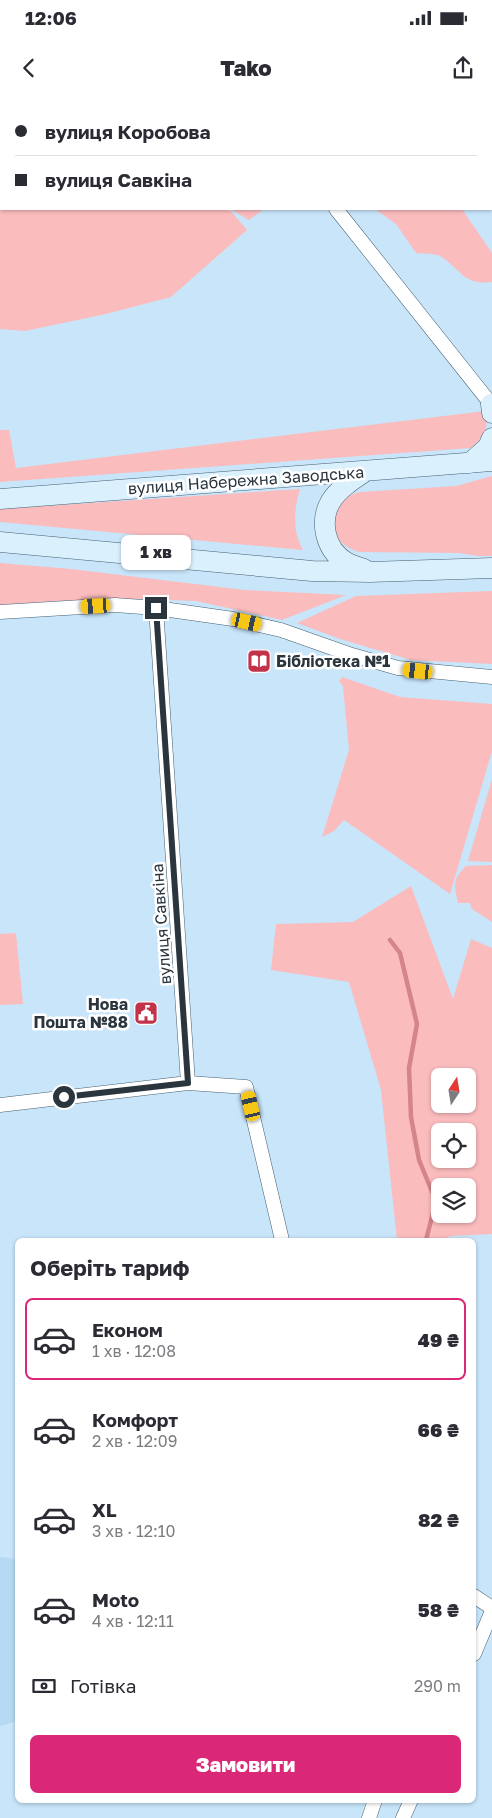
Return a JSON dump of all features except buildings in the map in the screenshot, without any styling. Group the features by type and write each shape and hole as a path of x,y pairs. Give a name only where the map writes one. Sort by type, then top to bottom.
{"main road":[{"path":"470,463 488,448 492,438"},
{"name":"вулиця Набережна Заводська","path":"0,499 492,462"},
{"path":"366,471 349,483 332,500 326,511 324,528 328,541 335,553 345,562 370,572"},
{"path":"0,542 312,571 370,572 492,568"}],"street":[{"path":"337,210 492,408"},
{"path":"0,612 115,605 156,608 233,619 281,630 352,655 398,668 492,677"},
{"name":"вулиця Савкіна","path":"156,608 188,1083"},
{"path":"0,1104 188,1083 246,1086 282,1238"},
{"path":"476,1598 492,1610 476,1649"},
{"path":"369,1818 374,1803"},
{"path":"403,1818 410,1803"}],"shaded area":[{"path":"0,210 230,210 247,230 171,297 106,314 25,331 0,329"},
{"path":"232,210 263,210 249,220"},
{"path":"376,210 463,210 492,253 492,282 482,283 468,279 438,255 416,253 396,224"},
{"path":"485,411 486,427 479,440 471,448 0,482 0,430 9,430 16,468"},
{"path":"492,476 492,556 459,553 359,552 346,546 335,533 334,521 340,505 347,497 360,492 456,486"},
{"path":"300,489 296,504 295,520 299,543 303,550 0,522 0,509"},
{"path":"0,563 71,569 245,590 346,595 282,620 196,601 139,599 56,601 0,605"},
{"path":"492,591 492,664 411,660 340,639 297,623 356,596"},
{"path":"342,677 400,697 492,704 492,751 450,894 344,820 334,831 322,837 349,750 343,686 339,681"},
{"path":"492,779 492,862 468,861"},
{"path":"492,865 492,922 472,909 470,903 458,903 455,883 458,875 466,866"},
{"path":"411,886 453,999 471,939 492,948 492,1234 450,1236 447,1238 397,1238 381,1090 349,982 271,970 276,924 353,922"},
{"path":"16,933 23,1004 0,1005 0,934"},
{"path":"0,1557 15,1559 15,1722 0,1726"}],"waterway":[{"path":"390,940 400,953 417,1024 409,1068 411,1117 419,1160 436,1201 427,1238"}],"place":[{"name":"Бібліотека №1","path":"259,661"},
{"name":"Нова Пошта №88","path":"146,1013"}],"route":[{"path":"64,1097 188,1083 170,792 156,608"}]}
